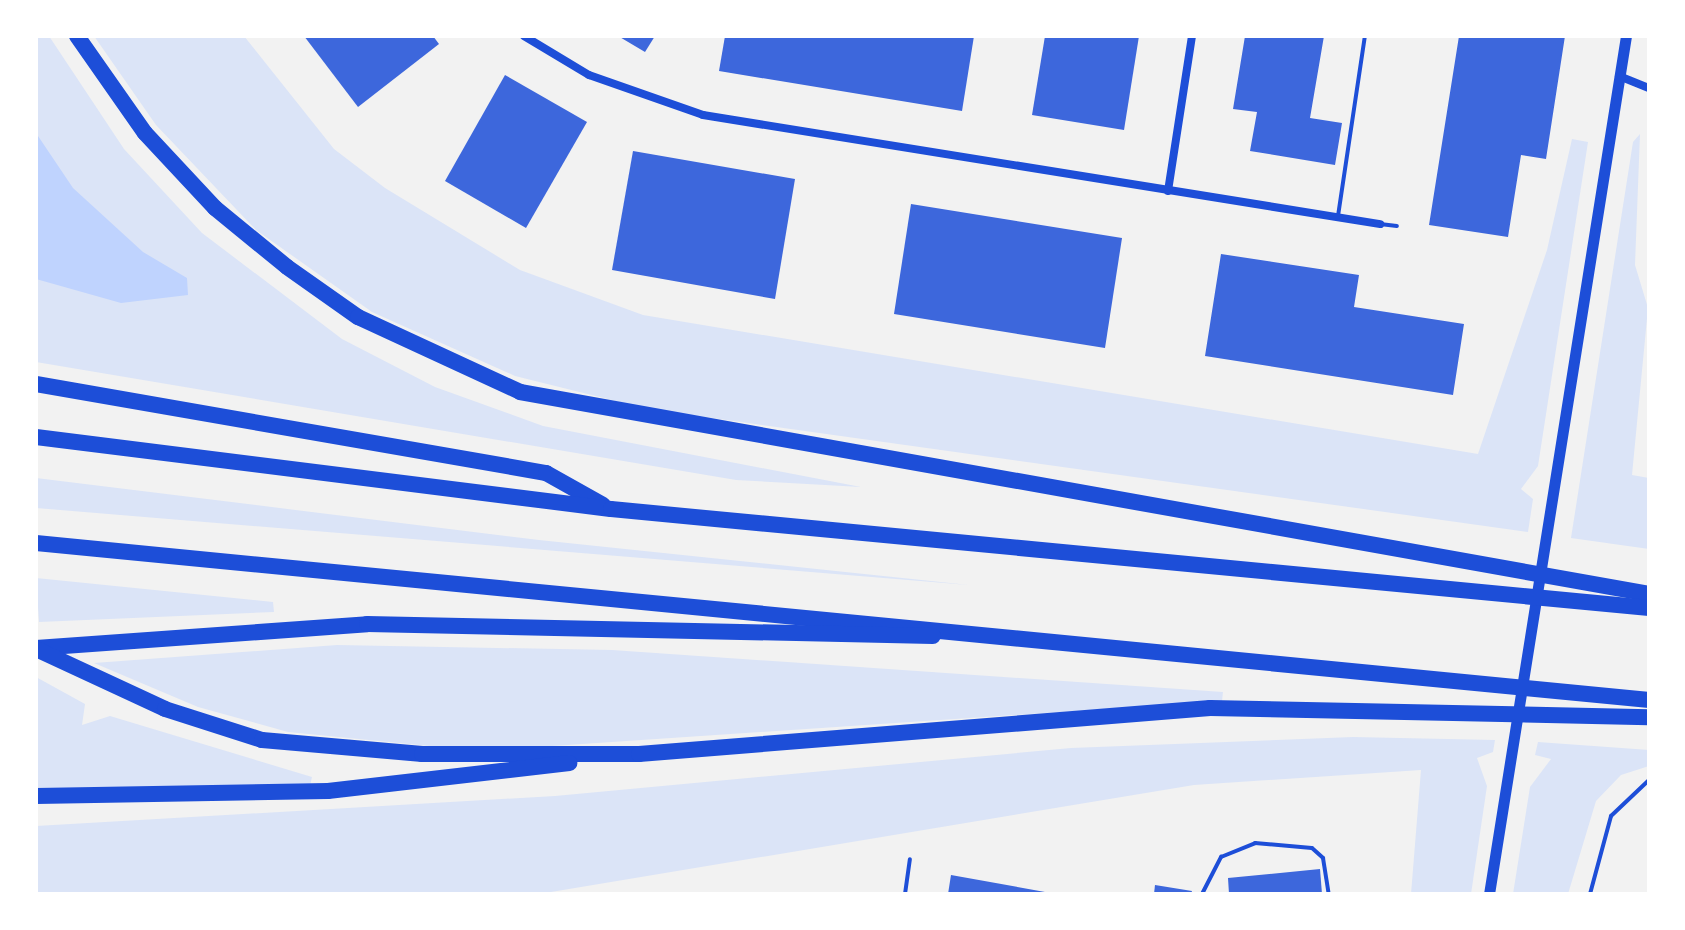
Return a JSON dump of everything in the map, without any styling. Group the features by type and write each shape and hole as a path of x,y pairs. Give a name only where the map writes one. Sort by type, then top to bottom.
{"highway":[{"path":"77,36 145,133 215,208 287,267 358,317 520,392 1649,594"},
{"path":"36,384 546,473 611,509"},
{"path":"36,437 611,509 1649,608"},
{"path":"36,543 1056,637 1649,700"},
{"path":"36,648 404,624 1056,637"},
{"path":"36,648 165,709 262,740 422,754 639,754"},
{"path":"36,796 328,791 639,754 1210,708 1649,717"}],"street":[{"path":"524,36 589,75 703,115 1380,224"},
{"path":"1168,191 1192,36"},
{"path":"1489,894 1626,36"},
{"path":"1619,76 1649,88"}],"lane":[{"path":"1338,218 1365,36"},
{"path":"1380,224 1397,226"},
{"path":"1590,894 1611,816 1649,780"},
{"path":"1202,894 1221,857 1255,843 1312,848 1323,858 1329,894"},
{"path":"905,894 910,859"}],"shaded area":[{"path":"36,36 49,36 124,149 202,233 342,339 435,387 543,426 861,487 736,480 36,362"},
{"path":"94,36 244,36 334,149 385,188 520,270 643,315 1478,454 1547,250 1572,139 1588,142 1538,466 1521,489 1533,499 1528,532 648,409 515,376 372,312 256,230 156,125"},
{"path":"1640,134 1635,265 1648,308 1632,475 1649,478 1649,549 1571,538 1633,142"},
{"path":"36,478 539,540 969,585 36,508"},
{"path":"36,578 273,602 274,612 39,622"},
{"path":"337,645 612,650 1223,692 1222,701 480,751 288,732 198,707 94,663"},
{"path":"36,677 85,704 82,725 110,716 312,777 310,786 36,796"},
{"path":"1353,737 1495,740 1493,752 1477,758 1487,786 1471,894 1411,894 1421,770 1194,785 539,894 36,894 36,826 555,796 1071,748"},
{"path":"1538,742 1649,750 1649,766 1621,775 1596,801 1568,894 1513,894 1530,787 1551,759 1535,755"}],"water":[{"path":"36,133 73,188 143,252 187,278 188,295 121,303 36,279"}],"building":[{"path":"304,36 433,36 439,44 358,107"},
{"path":"618,36 655,36 645,52"},
{"path":"725,36 974,36 962,111 719,71"},
{"path":"1045,36 1139,36 1124,130 1032,115"},
{"path":"1245,36 1324,36 1310,118 1342,123 1335,165 1250,151 1257,112 1233,109"},
{"path":"1459,36 1565,36 1546,159 1521,155 1508,237 1429,225"},
{"path":"505,75 587,122 526,228 445,181"},
{"path":"633,151 795,179 775,299 612,270"},
{"path":"911,204 1122,238 1105,348 894,314"},
{"path":"1221,254 1359,275 1354,307 1464,324 1453,395 1205,356"},
{"path":"1320,869 1322,894 1229,894 1228,878"},
{"path":"951,875 1045,892 948,894"},
{"path":"1155,885 1192,891 1191,894 1154,894"}]}
